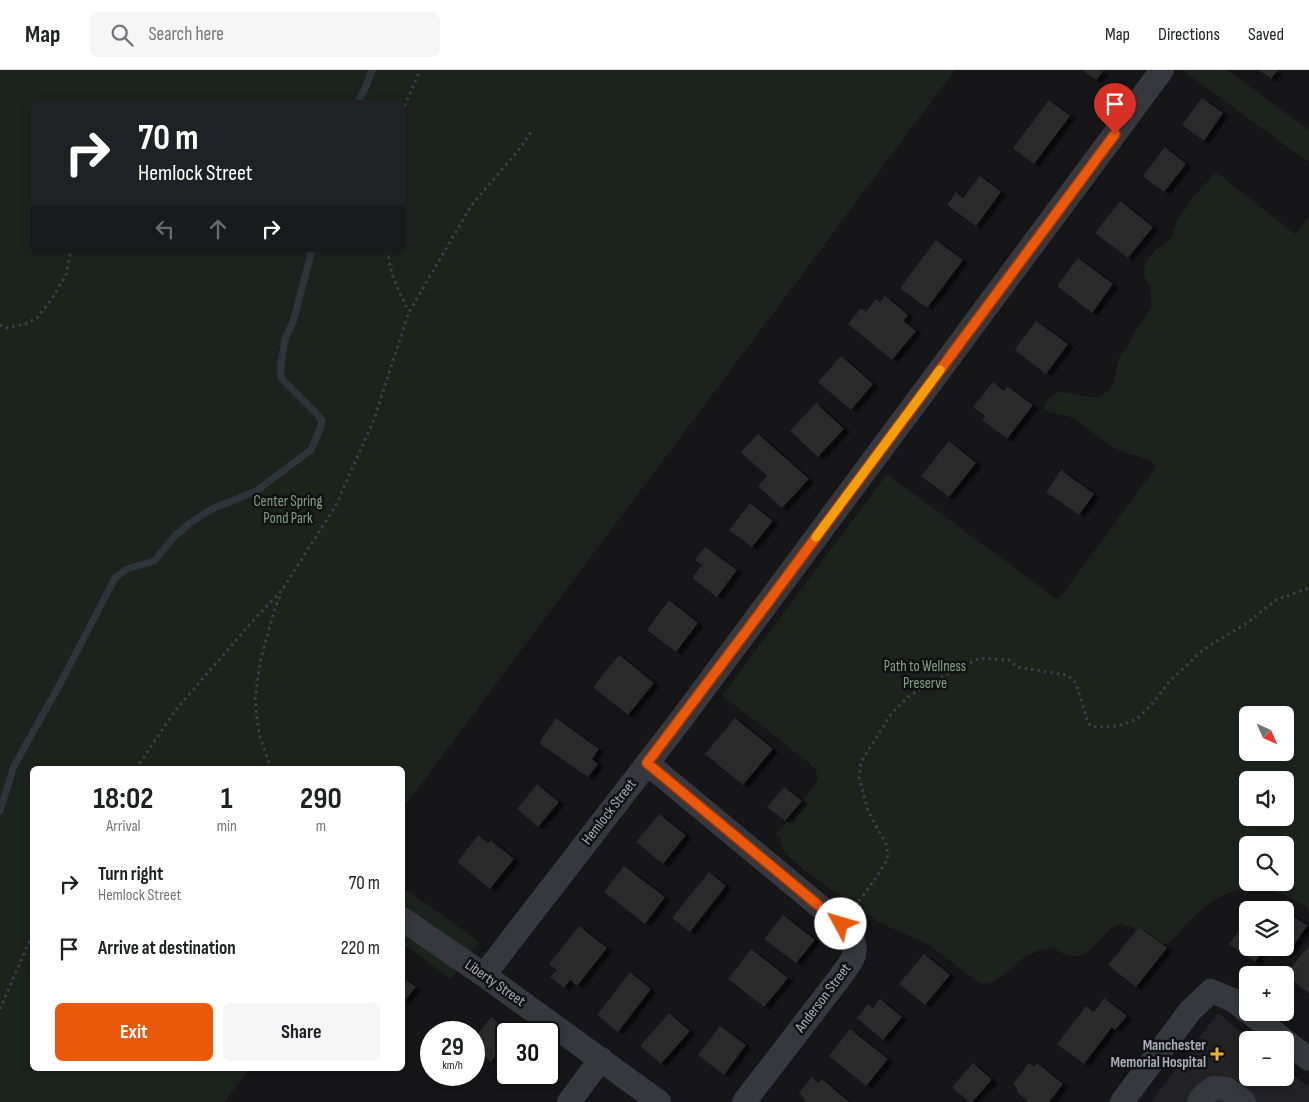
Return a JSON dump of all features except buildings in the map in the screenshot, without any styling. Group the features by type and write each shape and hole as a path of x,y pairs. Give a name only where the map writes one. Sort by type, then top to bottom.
{"street":[{"name":"Hemlock Street","path":"484,975 647,763 1162,70"},
{"name":"Anderson Street","path":"647,763 841,924 850,932 854,943 854,956 841,976 744,1102"},
{"name":"Liberty Street","path":"405,921 484,975 659,1102"},
{"path":"1122,1102 1190,1011 1211,992 1233,1000 1239,1005"},
{"path":"1260,1021 1273,1031"},
{"path":"1294,1047 1309,1059"},
{"path":"568,1102 601,1059"},
{"path":"1198,1102 1213,1088 1227,1089 1244,1102"}],"path":[{"path":"405,105 420,70"},
{"path":"138,766 174,712 282,590 335,507 373,422 409,312 471,206 521,147 531,132"},
{"path":"0,325 6,328 25,324 37,318 51,300 66,275 71,252"},
{"path":"387,252 392,275 409,312"},
{"path":"841,924 876,878 888,858 886,844 868,811 860,777 861,762 890,714 908,697 938,679 980,658 1009,660 1017,666 1068,675 1076,683 1088,723 1093,727 1118,726 1137,720 1154,703 1168,682 1204,649 1247,623 1276,600 1309,588"},
{"path":"270,766 259,734 255,700 260,662 274,611 282,590"},
{"path":"0,1009 30,940"}],"shaded area":[{"name":"Manchester Memorial Hospital","path":"1218,1013 1240,1031 1239,1086 1294,1086 1294,1075 1309,1087 1309,1102 1151,1102"}],"green space":[{"name":"Center Spring Pond Park","path":"0,70 955,70 405,805 405,766 30,766 30,1071 248,1071 224,1102 0,1102"},
{"path":"1227,70 1309,130 1309,163 1184,71"},
{"name":"Path to Wellness Preserve","path":"1216,172 1295,234 1309,216 1309,910 1295,900 1271,891 1294,891 1294,836 1239,836 1239,890 1222,896 1203,908 1168,944 1158,944 1137,929 1121,924 1113,926 1089,951 1081,955 1073,957 1051,948 1042,949 1027,955 994,982 986,984 978,982 928,944 880,923 805,871 785,852 781,844 781,838 776,835 818,781 816,770 769,731 722,696 887,474 1058,600 1157,466 1145,459 1115,448 1077,420 1047,411 1044,409 1044,405 1057,392 1097,397 1108,392 1114,382 1121,354 1127,348 1136,329 1152,308 1151,289 1144,276 1146,261 1171,238 1178,219 1189,202"},
{"path":"405,888 479,942 451,979 405,945"}],"waterway":[{"path":"359,100 372,70"},
{"path":"0,811 14,766 60,684 115,578 127,569 154,561 174,537 190,523 212,509 256,491 311,450 322,421 281,378 281,363 285,339 293,322 311,252"}],"slow traffic":[{"path":"816,537 940,370"}],"place":[{"name":"Manchester Memorial Hospital","path":"1217,1054"}],"route":[{"path":"841,924 647,763 1115,134"}]}
